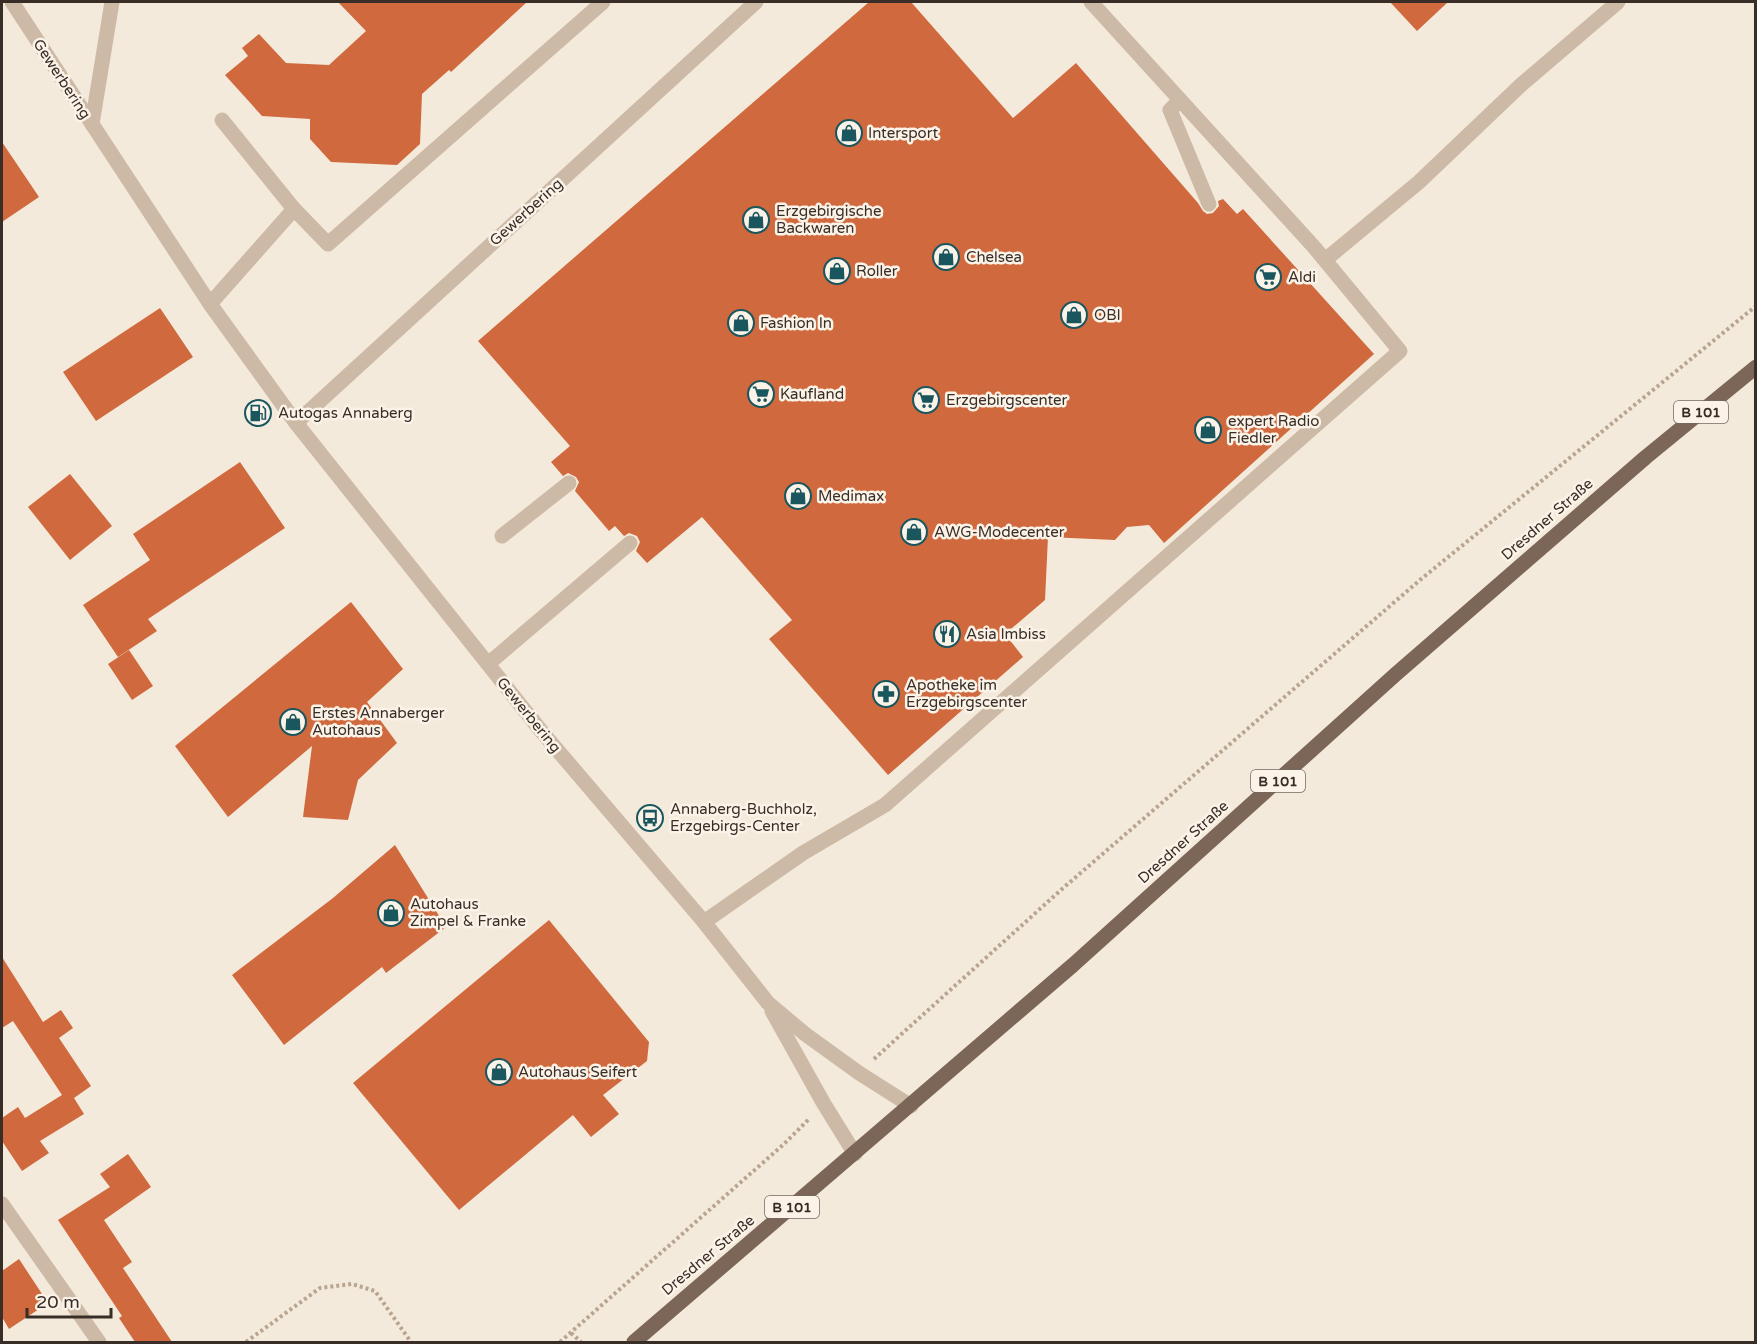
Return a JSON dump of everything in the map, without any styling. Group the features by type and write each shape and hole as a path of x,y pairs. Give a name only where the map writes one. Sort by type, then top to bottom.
{"main road":[{"name":"Dresdner Straße","path":"634,1342 1091,949 1396,675 1637,464 1755,367"}],"street":[{"name":"Gewerbering","path":"12,2 210,304 296,423 542,732 704,922 768,1003 805,1034 859,1073 911,1106"},
{"path":"92,124 112,2"},
{"path":"222,120 294,208 328,244 603,2"},
{"name":"Gewerbering","path":"296,423 756,2"},
{"path":"704,922 803,853 885,805 1400,351 1324,260 1091,2"},
{"path":"1324,260 1419,182 1522,84 1618,2"},
{"path":"1180,100 1170,110 1209,204"},
{"path":"210,304 294,208"},
{"path":"502,536 569,483"},
{"path":"488,664 630,543"},
{"name":"Gewerbering","path":"768,1003 824,1104 855,1154"},
{"path":"2,1204 99,1342"}],"path":[{"path":"859,1073 1062,889 1420,580 1755,306"},
{"path":"560,1342 784,1144 824,1104"},
{"path":"246,1342 320,1288 352,1284 375,1291 411,1342"},
{"path":"571,1333 581,1342"}],"building":[{"path":"338,2 527,2 451,72 449,70 422,94 420,144 397,165 331,162 310,139 310,119 262,116 225,75 248,56 242,48 259,34 286,63 329,65 366,31"},
{"name":"Erzgebirgscenter","path":"869,2 911,2 1013,118 1076,63 1203,211 1207,214 1213,213 1219,206 1218,201 1223,199 1237,214 1243,209 1374,354 1164,543 1149,525 1127,527 1115,540 1048,537 1045,600 1005,634 1023,657 888,775 769,639 792,620 702,517 647,563 636,551 640,542 637,536 629,533 624,536 615,526 609,531 575,491 579,482 576,477 568,473 563,476 551,462 570,446 478,341"},
{"path":"1390,2 1448,2 1417,31"},
{"path":"2,142 39,197 2,222"},
{"path":"160,308 193,357 96,421 63,372"},
{"path":"240,462 285,528 148,619 157,631 118,657 83,605 150,560 133,534"},
{"path":"70,474 112,526 70,560 28,507"},
{"name":"Erstes Annaberger Autohaus","path":"351,602 403,669 367,702 397,743 358,780 348,820 303,817 312,746 228,817 175,746"},
{"path":"129,650 153,686 132,700 108,664"},
{"path":"395,845 446,927 386,973 382,967 284,1045 232,975 333,898"},
{"name":"Autohaus Seifert","path":"549,920 649,1042 647,1061 603,1095 619,1114 591,1137 573,1115 459,1210 353,1083"},
{"path":"2,957 43,1022 61,1010 73,1028 59,1038 91,1086 74,1098 84,1114 40,1141 49,1153 22,1171 2,1141 2,1118 18,1107 25,1118 62,1095 13,1021 2,1028"},
{"path":"128,1154 151,1187 104,1220 132,1262 123,1268 172,1342 135,1342 119,1318 122,1316 58,1220 110,1187 100,1174"},
{"path":"19,1259 48,1303 9,1329 2,1317 2,1271"}],"place":[{"name":"Intersport","path":"849,133"},
{"name":"Erzgebirgische Backwaren","path":"756,220"},
{"name":"Chelsea","path":"946,257"},
{"name":"Roller","path":"837,271"},
{"name":"Aldi","path":"1268,277"},
{"name":"OBI","path":"1074,315"},
{"name":"Fashion In","path":"741,323"},
{"name":"Kaufland","path":"761,394"},
{"name":"Erzgebirgscenter","path":"926,400"},
{"name":"Autogas Annaberg","path":"258,413"},
{"name":"expert Radio Fiedler","path":"1208,430"},
{"name":"Medimax","path":"798,496"},
{"name":"AWG-Modecenter","path":"914,532"},
{"name":"Asia Imbiss","path":"947,634"},
{"name":"Apotheke im Erzgebirgscenter","path":"886,694"},
{"name":"Erstes Annaberger Autohaus","path":"293,722"},
{"name":"Annaberg-Buchholz, Erzgebirgs-Center","path":"650,818"},
{"name":"Autohaus Zimpel & Franke","path":"391,913"},
{"name":"Autohaus Seifert","path":"499,1072"}]}
